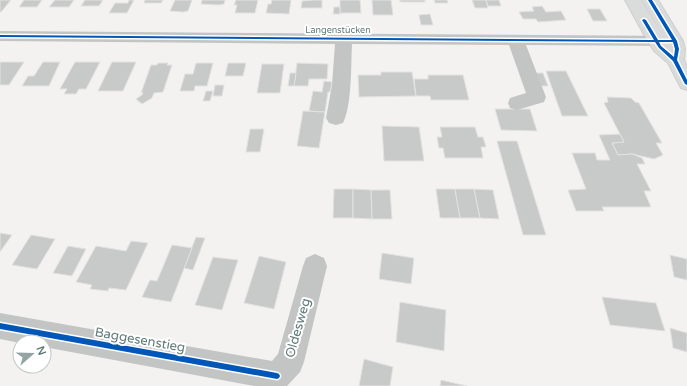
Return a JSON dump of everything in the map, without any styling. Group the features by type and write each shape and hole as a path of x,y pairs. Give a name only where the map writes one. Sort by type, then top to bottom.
{"main road":[{"path":"633,0 655,40 660,47 675,60 687,84"},
{"path":"650,0 675,41 677,49 675,60"}],"street":[{"name":"Langenstücken","path":"0,36 675,41"},
{"path":"336,118 341,85 344,38"},
{"path":"515,39 537,97 517,103"},
{"name":"Oldesweg","path":"277,381 290,362 316,266"},
{"name":"Baggesenstieg","path":"0,326 277,381"}],"building":[{"path":"0,0 11,0 1,12 0,12"},
{"path":"24,0 42,0 37,7 19,7"},
{"path":"55,0 74,0 69,7 49,7"},
{"path":"85,0 103,0 99,6 81,6"},
{"path":"129,0 134,0 127,13 109,13 115,3 128,3"},
{"path":"145,0 163,0 161,3 144,3"},
{"path":"175,0 192,0 188,11 170,11"},
{"path":"202,0 225,0 224,4 219,5 201,4"},
{"path":"236,0 258,0 255,13 235,13 237,5 234,5"},
{"path":"272,0 291,0 289,14 266,13 268,4 271,4"},
{"path":"322,0 322,8 301,8 302,1"},
{"path":"340,0 360,0 361,13 340,13"},
{"path":"372,0 391,0 393,15 373,15"},
{"path":"400,0 425,0 425,2 400,2"},
{"path":"434,0 447,0 448,3 435,3"},
{"path":"472,0 486,0 488,8 475,8"},
{"path":"486,0 499,0 501,6 488,6"},
{"path":"542,6 546,12 561,11 566,20 538,22 536,19 523,19 519,12 534,11 532,7"},
{"path":"334,7 340,7 340,14 333,14"},
{"path":"587,9 600,9 607,21 593,21"},
{"path":"430,14 433,25 421,25 419,15"},
{"path":"0,62 24,62 9,85 0,85"},
{"path":"43,62 60,62 49,86 22,86 28,76 34,76"},
{"path":"75,62 100,62 86,89 79,89 76,94 64,94 67,89 60,89"},
{"path":"112,62 136,62 123,91 98,91"},
{"path":"158,63 168,63 167,65 172,65 163,92 154,93 152,98 142,104 136,99 142,95 143,92 141,93 151,65 157,65"},
{"path":"196,63 213,63 207,86 195,86 194,91 180,91 185,74 193,74"},
{"path":"228,63 246,63 243,76 225,76"},
{"path":"297,63 328,64 327,79 309,79 308,86 294,86"},
{"path":"262,64 284,64 280,93 257,93"},
{"path":"546,71 566,71 588,116 562,116"},
{"path":"381,72 412,72 416,96 359,97 358,75 381,75"},
{"path":"290,73 296,73 294,86 288,86"},
{"path":"536,73 543,73 548,86 541,86"},
{"path":"428,75 463,75 469,100 431,100 430,96 416,96 414,79 428,79"},
{"path":"324,81 332,82 330,92 328,92 325,112 309,111 313,91 322,92"},
{"path":"215,85 224,85 222,96 213,96"},
{"path":"206,91 213,91 210,101 203,101"},
{"path":"607,97 631,98 635,102 639,103 662,143 656,143 663,155 654,159 632,154 618,155 612,143 624,142 604,103 608,102"},
{"path":"495,109 530,109 537,131 501,130"},
{"path":"303,111 325,112 319,148 297,146"},
{"path":"382,126 419,127 424,161 384,161"},
{"path":"440,127 475,127 478,137 483,137 486,147 481,147 483,158 445,158 443,148 439,148 437,137 442,137"},
{"path":"250,129 264,129 260,152 246,152"},
{"path":"620,134 624,142 612,143 618,155 632,154 642,158 645,164 637,164 651,191 644,191 651,207 602,207 604,211 576,211 568,190 586,189 572,153 595,153 597,160 610,160 599,135"},
{"path":"497,141 517,141 546,235 523,235"},
{"path":"334,189 353,189 353,218 333,218"},
{"path":"353,189 371,190 372,219 353,218"},
{"path":"436,189 455,189 460,218 440,218"},
{"path":"455,189 474,189 480,218 460,218"},
{"path":"474,189 493,190 499,219 480,218"},
{"path":"371,190 390,190 392,219 372,219"},
{"path":"0,233 12,235 0,252"},
{"path":"31,235 55,239 37,269 12,265"},
{"path":"196,237 205,238 193,270 184,268"},
{"path":"131,241 148,243 126,290 109,288 108,291 90,289 92,285 76,282 96,246 126,251"},
{"path":"172,245 192,248 171,302 142,297 150,280 157,281"},
{"path":"68,246 86,249 72,276 53,273"},
{"path":"382,253 414,258 411,284 379,279"},
{"path":"670,255 687,259 687,280 674,277"},
{"path":"259,256 286,262 274,309 244,303"},
{"path":"213,257 238,260 222,310 195,305"},
{"path":"602,297 656,303 665,331 610,325"},
{"path":"400,302 446,310 444,351 396,342"},
{"path":"670,328 687,333 687,352 673,348"},
{"path":"364,359 393,367 390,386 359,386"},
{"path":"441,380 467,386 440,386"}],"cycle path":[{"path":"650,0 675,41 677,49 675,60"},
{"path":"644,20 660,47 675,60 687,84"},
{"path":"0,36 675,41"},
{"path":"0,326 277,376"}]}
